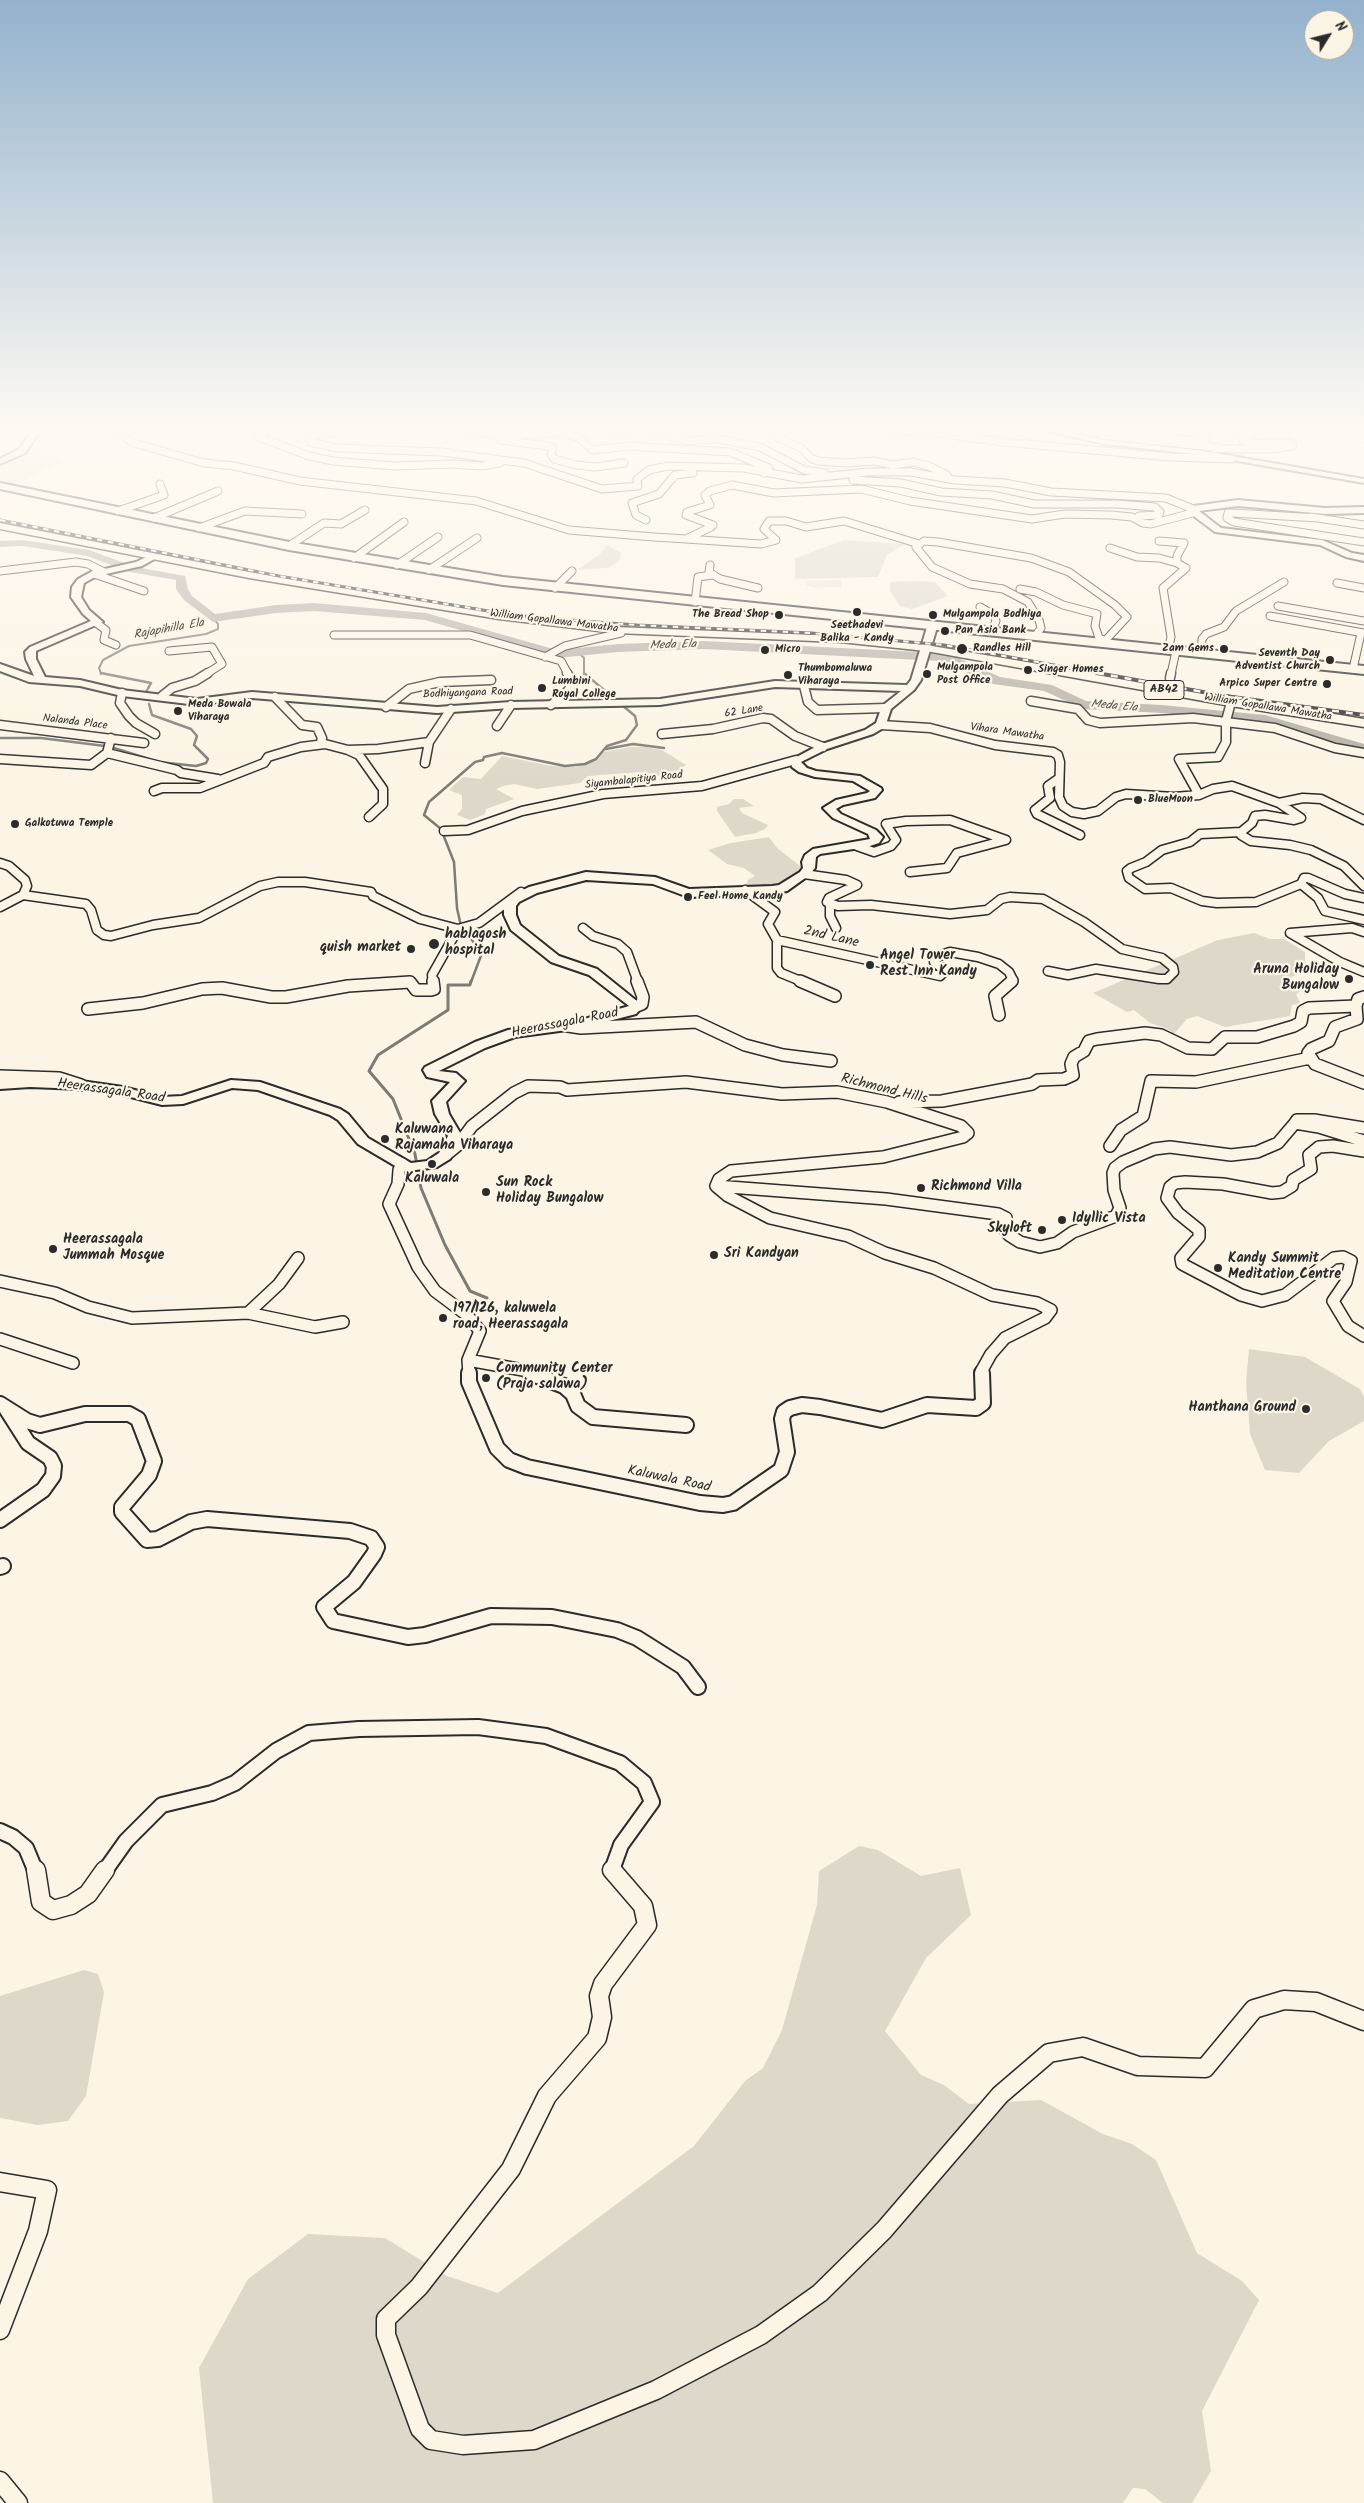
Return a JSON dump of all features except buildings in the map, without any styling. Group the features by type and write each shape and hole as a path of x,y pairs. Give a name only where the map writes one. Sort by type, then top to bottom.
{"highway":[{"path":"299,548 397,565 555,588 1103,641 1359,670"}],"main road":[{"name":"William Gopallawa Mawatha","path":"91,548 311,590 498,619 621,633 828,642 924,653 965,654 1229,713 1364,723"},
{"name":"William Gopallawa Mawatha","path":"147,560 570,626 840,640 924,653"}],"street":[{"path":"354,558 370,548"},
{"path":"397,565 422,548"},
{"path":"429,570 462,548"},
{"path":"917,548 916,550 932,567 970,584 1002,589 1028,602 1039,620 1041,628 1036,635"},
{"path":"972,548 1031,558 1069,572 1124,612 1126,617 1103,641 1099,638 1095,626 1097,614 1063,605 1036,592 1020,589"},
{"path":"1110,548 1137,557 1159,558 1177,563 1186,568 1163,588 1171,637 1170,678"},
{"path":"1177,563 1182,548"},
{"path":"1333,548 1349,555 1364,558"},
{"path":"96,624 97,620 86,612 76,597 77,587 81,581 94,574 125,568 147,560"},
{"path":"0,571 76,562 88,564 104,572"},
{"path":"710,565 709,572 713,575 758,588"},
{"path":"555,588 572,571"},
{"path":"94,574 144,590"},
{"path":"695,602 698,577 713,575"},
{"path":"1201,653 1202,639 1206,634 1224,627 1236,611 1284,582"},
{"path":"1337,583 1364,588"},
{"path":"1278,606 1364,621"},
{"path":"980,607 994,615 996,621 992,630"},
{"path":"1270,616 1363,633 1359,670"},
{"path":"96,624 106,630 104,640 116,645"},
{"path":"41,680 31,659 30,652 33,649 96,624"},
{"path":"804,874 809,868 808,862 811,855 817,851 857,846 875,840 877,837 872,832 837,816 829,808 840,802 871,796 876,792 872,785 856,778 815,774 796,765 796,760 823,747 869,732 881,725 886,708 910,688 916,680 933,624"},
{"path":"546,656 576,642 621,633"},
{"path":"334,635 470,635 546,656 564,664 573,683 567,692 551,705"},
{"path":"162,696 172,688 194,681 222,664 208,646 169,651"},
{"name":"Bodhiyangana Road","path":"0,667 29,679 80,683 122,693 162,696 197,702 252,695 386,707 450,709 511,705 628,705 708,696 761,685 910,688"},
{"path":"386,707 408,689 440,682 491,680"},
{"path":"804,686 808,702 817,710 886,708"},
{"path":"122,693 120,703 129,716 136,723 155,734"},
{"path":"275,697 294,714 302,726 317,726 322,738 321,742 325,744"},
{"path":"1031,701 1078,709 1088,720 1100,723 1193,718 1229,713 1334,748 1364,753"},
{"path":"497,726 511,705"},
{"path":"425,763 429,742 450,709"},
{"path":"1199,795 1179,759 1218,757 1226,742 1229,713"},
{"name":"62 Lane","path":"662,734 713,729 763,718 771,719 795,736 823,747"},
{"name":"Nalanda Place","path":"0,725 111,738 107,753 91,766 0,759"},
{"name":"Vihara Mawatha","path":"881,725 930,728 995,745 1053,752 1058,755 1060,762 1058,779 1059,797 1063,806 1072,812 1084,814 1098,811 1116,797 1126,794 1174,797 1199,795 1222,786 1232,786 1279,803"},
{"path":"111,738 144,743"},
{"path":"348,750 385,748 409,743 429,742"},
{"path":"154,791 162,788 200,788 218,779 264,763 268,757 301,747 325,744 359,755 383,788 383,804 369,817"},
{"path":"107,753 178,770 181,773 218,779"},
{"name":"Siyambalapitiya Road","path":"444,831 468,830 522,810 603,794 702,786 746,775 754,770 796,760"},
{"path":"1058,779 1048,786 1050,798 1035,810 1037,814 1080,835"},
{"path":"1279,803 1303,798 1321,799 1364,820"},
{"path":"1279,803 1301,818 1294,820 1265,815 1255,816 1252,823 1241,832 1200,834 1190,842 1162,850 1146,862 1131,868 1127,871 1129,878 1145,889 1171,888 1202,901 1217,903 1256,902 1301,884 1304,878 1346,894 1364,898"},
{"path":"857,846 874,852 891,846 896,840 886,824 906,821 956,821 1006,840 957,853 947,868 910,872"},
{"path":"1241,832 1246,839 1251,841 1290,845 1310,850 1344,866 1356,882 1364,886"},
{"path":"0,863 9,866 26,880 27,886 23,895"},
{"path":"804,874 846,880 857,885 829,898 827,902 830,904 830,916 836,928"},
{"name":"Heerassagala Road","path":"445,1156 455,1136 442,1114 439,1101 458,1081 451,1076 432,1074 430,1070 480,1045 513,1032 582,1024 621,1014 637,1006 623,993 593,972 555,958 515,927 510,915 510,906 521,895 586,876 655,881 688,893 745,890 766,891 783,888 804,874"},
{"path":"0,907 23,895 86,904 91,910 97,930 104,935 111,936 153,925 199,918 260,886 278,882 305,882 371,892 373,896 420,919 458,929 480,923 514,894 535,886 578,876 586,876"},
{"path":"1301,884 1318,898 1325,911 1364,920"},
{"path":"745,890 775,912 768,924 777,940 777,968 780,973 836,996"},
{"path":"830,904 871,905 950,914 986,910 1001,899 1010,897 1037,898 1084,922 1122,949 1162,958 1173,967 1174,972 1167,978 1160,979 1096,969 1068,975 1048,971"},
{"path":"583,928 593,936 618,944 627,952 643,997 642,1004 637,1006"},
{"path":"1364,932 1352,928 1290,933 1340,962 1364,972"},
{"path":"88,1009 142,1003 202,989 222,988 270,997 286,997 348,986 410,982 416,990 431,990 434,989 432,975 458,929"},
{"name":"2nd Lane","path":"777,940 940,976 945,971 934,962 934,958 950,952 978,957 1005,968 1013,980 995,996 999,1015"},
{"path":"1364,997 1358,999 1356,1020 1335,1027 1329,1042 1311,1049 1308,1053 1315,1064 1364,1083"},
{"path":"887,1102 942,1101 1032,1084 1038,1080 1064,1079 1073,1075 1071,1064 1074,1057 1084,1051 1089,1041 1097,1039 1145,1033 1161,1035 1188,1048 1198,1050 1212,1048 1225,1037 1257,1037 1298,1024 1301,1022 1302,1011 1307,1008 1356,1006"},
{"path":"566,1026 581,1028 696,1022 745,1044 783,1055 831,1061"},
{"path":"1110,1146 1121,1130 1143,1116 1151,1081 1196,1082 1310,1058"},
{"path":"0,1076 59,1078 82,1086"},
{"name":"Richmond Hills","path":"445,1156 458,1145 472,1126 514,1093 528,1086 560,1087 567,1090 686,1082 782,1094 837,1092 887,1102 953,1122 961,1126 968,1133 963,1137 883,1158 731,1171 719,1179 716,1186"},
{"name":"Heerassagala Road","path":"0,1085 30,1083 82,1086 123,1091 162,1101 183,1100 231,1084 260,1086 335,1112 343,1117 363,1141 411,1166"},
{"path":"716,1186 886,1199 998,1214 1006,1218 1003,1227 1009,1235 1020,1242 1040,1247 1057,1242 1073,1232 1116,1216 1120,1208 1114,1190 1114,1168 1123,1162 1154,1149 1170,1147 1231,1155 1257,1152 1278,1143 1297,1120 1314,1120 1364,1128"},
{"path":"1295,1123 1336,1132 1364,1141"},
{"path":"1364,1151 1333,1146 1318,1147 1309,1155 1311,1169 1293,1180 1292,1186 1282,1192 1272,1193 1223,1184 1185,1182 1175,1183 1170,1187 1168,1198 1178,1213 1193,1223 1199,1230 1199,1236 1181,1258 1182,1264 1241,1295 1262,1301 1285,1295 1334,1258 1343,1257 1350,1261 1352,1264 1346,1282 1333,1301 1348,1326 1364,1336"},
{"path":"411,1166 432,1164 445,1156"},
{"name":"Kaluwala Road","path":"411,1166 399,1170 398,1184 389,1204 418,1267 435,1291 467,1315 480,1331 468,1360 469,1382 497,1448 509,1460 527,1468 641,1489 700,1503 723,1506 733,1503 781,1470 787,1452 782,1419 784,1412 790,1408 802,1405 820,1407 882,1420 927,1406 976,1408 983,1403 982,1370 991,1354 1005,1338 1045,1318 1051,1310 1037,1303 992,1295 934,1268 885,1253 848,1236 770,1218 728,1196 716,1186"},
{"path":"248,1313 279,1284 298,1258"},
{"path":"0,1281 55,1293 88,1307 132,1318 248,1313 315,1327 343,1322"},
{"path":"0,1338 74,1363"},
{"path":"468,1360 523,1370 564,1386 573,1394 578,1406 593,1417 686,1425"},
{"path":"0,1520 43,1490 53,1476 54,1466 50,1458 28,1443 2,1404"},
{"path":"2,1404 27,1421 40,1426 86,1414 129,1414 138,1418 154,1461 149,1475 122,1507 122,1512 147,1540 158,1539 191,1522 208,1519 350,1531 371,1538 377,1547 374,1554 354,1582 324,1608 333,1621 408,1637 425,1635 491,1616 552,1617 617,1630 636,1638 683,1668 698,1687"},
{"path":"0,1831 13,1837 26,1848 36,1870 42,1902 53,1910 72,1905 88,1894 126,1841 162,1805 212,1793 235,1783 276,1751 309,1733 358,1729 478,1727 546,1736 620,1763 644,1783 652,1802 621,1845 612,1870 642,1906 647,1925 603,1984 599,1996 602,2017 597,2038 547,2096 511,2169 419,2287 386,2319 386,2335 420,2429 431,2440 463,2445 534,2440 656,2390 761,2335 820,2293 884,2230 1000,2095 1049,2053 1083,2047 1138,2066 1205,2068 1254,2009 1284,2000 1316,2002 1364,2021"},
{"path":"0,2182 48,2190 38,2231 0,2330"},
{"path":"0,2481 18,2503"}],"shaded area":[{"path":"605,548 612,548 622,553 618,562 608,568 577,570 600,554"},
{"path":"823,548 899,548 887,555 878,577 795,579 795,558"},
{"path":"841,580 841,587 817,588 807,586 805,581"},
{"path":"890,582 935,582 948,596 912,609 900,606 890,591"},
{"path":"630,747 662,750 686,765 671,775 653,776 640,772 588,776 580,783 537,789 514,784 503,786 496,789 514,799 486,809 485,814 470,820 457,815 462,809 462,795 449,790 463,777 481,779 502,756 552,766 576,767 596,759 603,752"},
{"path":"734,799 743,799 754,806 739,808 742,813 768,825 765,829 756,833 735,837 717,811 717,807 729,804"},
{"path":"769,837 777,848 804,869 788,884 775,888 746,885 748,880 755,876 744,868 727,864 708,850 731,843"},
{"path":"1254,933 1270,939 1284,939 1305,952 1305,962 1309,966 1295,971 1296,975 1283,981 1286,987 1295,986 1300,988 1301,991 1296,994 1300,1003 1292,1005 1290,1016 1225,1027 1197,1016 1187,1019 1174,1034 1168,1029 1150,1023 1134,1010 1127,1012 1093,993 1218,940"},
{"name":"Hanthana Ground","path":"1249,1349 1305,1357 1360,1389 1364,1397 1364,1421 1329,1441 1299,1473 1265,1470 1250,1434 1246,1383"},
{"path":"859,1846 878,1850 921,1876 960,1868 971,1915 926,1958 885,2031 921,2075 944,2085 969,2104 1041,2100 1103,2134 1132,2144 1156,2160 1197,2253 1242,2281 1259,2300 1202,2411 1211,2471 1192,2503 1163,2503 1145,2489 1133,2488 1123,2503 213,2503 199,2368 248,2279 308,2234 385,2238 447,2276 498,2293 694,2146 745,2081 763,2068 782,2030 817,1905 819,1871"},
{"path":"84,1970 98,1974 104,1992 86,2096 68,2121 38,2125 0,2118 0,1996"}],"waterway":[{"name":"Meda Ela","path":"55,548 89,553 134,570 181,578 182,589 188,598 213,618 276,609 314,607 426,617 557,654 618,648 704,645 940,657 952,660 997,681 1030,684 1048,688 1084,705 1162,709 1265,719 1364,748"},
{"name":"Rajapihilla Ela","path":"101,674 99,668 103,660 129,646 206,634 218,629 218,624 213,618"},
{"path":"578,652 584,658 584,673"},
{"name":"Rajapihilla Ela","path":"101,673 151,683 145,694"},
{"path":"471,982 482,953 461,926 457,908 454,862 441,829 424,815 429,802 475,762 483,760 484,757 502,753 565,766 585,764 596,759 607,746 626,740 637,725 635,716 584,673"},
{"name":"Rajapihilla Ela","path":"114,748 159,762 196,766 206,763 208,759 194,745 197,736 191,729 152,715 149,704"},
{"name":"Rajapihilla Ela","path":"0,738 41,738 105,746"},
{"path":"606,749 633,744 664,748"},
{"path":"471,981 470,985 448,985 448,1010 378,1055 369,1071 393,1099 415,1154 421,1188 445,1245 470,1291 487,1298"}],"railway":[{"path":"139,548 279,576 518,616 637,625 811,633 944,645 1103,674"},
{"path":"1097,673 1225,696 1364,715"}],"place":[{"name":"Seethadevi Balika - Kandy","path":"857,612"},
{"name":"The Bread Shop","path":"779,615"},
{"name":"Mulgampola Bodhiya","path":"933,615"},
{"name":"Pan Asia Bank","path":"945,631"},
{"name":"Randles Hill","path":"962,649"},
{"name":"Zam Gems","path":"1224,649"},
{"name":"Micro","path":"765,650"},
{"name":"Seventh Day Adventist Church","path":"1330,660"},
{"name":"Singer Homes","path":"1028,670"},
{"name":"Mulgampola Post Office","path":"927,674"},
{"name":"Thumbomaluwa Viharaya","path":"788,675"},
{"name":"Arpico Super Centre","path":"1327,684"},
{"name":"Lumbini Royal College","path":"542,688"},
{"name":"Meda Bowala Viharaya","path":"178,711"},
{"name":"BlueMoon","path":"1138,800"},
{"name":"Galkotuwa Temple","path":"15,824"},
{"name":"Feel Home Kandy","path":"688,897"},
{"name":"hablagosh hospital","path":"434,944"},
{"name":"quish market","path":"411,949"},
{"name":"Angel Tower Rest Inn Kandy","path":"870,965"},
{"name":"Aruna Holiday Bungalow","path":"1349,979"},
{"name":"Kaluwana Rajamaha Viharaya","path":"385,1139"},
{"name":"Kaluwala","path":"432,1164"},
{"name":"Richmond Villa","path":"921,1188"},
{"name":"Sun Rock Holiday Bungalow","path":"486,1192"},
{"name":"Idyllic Vista","path":"1062,1220"},
{"name":"Skyloft","path":"1042,1230"},
{"name":"Heerassagala Jummah Mosque","path":"53,1249"},
{"name":"Sri Kandyan","path":"714,1255"},
{"name":"Kandy Summit Meditation Centre","path":"1218,1268"},
{"name":"197/126, kaluwela road, Heerassagala","path":"443,1318"},
{"name":"Community Center (Praja salawa)","path":"486,1378"},
{"name":"Hanthana Ground","path":"1306,1409"}]}
